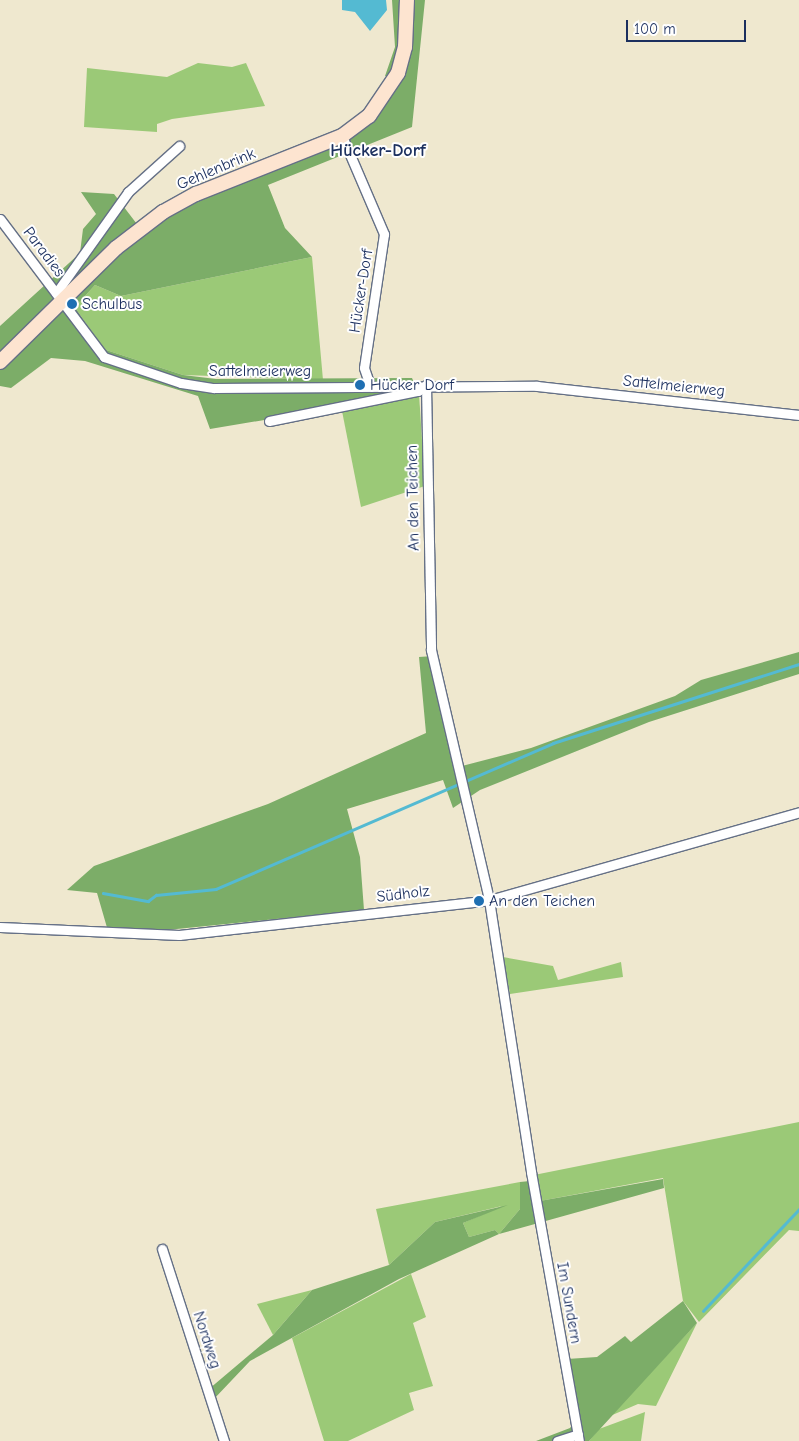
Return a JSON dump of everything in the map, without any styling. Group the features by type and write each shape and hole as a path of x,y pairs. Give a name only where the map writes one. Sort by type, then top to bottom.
{"street":[{"name":"Gehlenbrink","path":"0,362 60,298 116,248 163,212 342,136 371,114 398,73 405,48 407,0"},
{"name":"Hücker-Dorf","path":"342,136 384,234 360,385"},
{"name":"Gehlenbrink","path":"60,298 128,192 179,146"},
{"name":"Paradies","path":"0,219 60,298"},
{"name":"Sattelmeierweg","path":"60,298 104,357 146,374 214,388 360,385 537,386 799,415"},
{"name":"Hücker-Dorf","path":"364,368 370,385"},
{"name":"Sattelmeierweg","path":"269,421 418,391 426,385"},
{"name":"An den Teichen","path":"426,385 431,650 489,900 530,1170"},
{"name":"Südholz","path":"0,927 179,935 489,900 799,812"},
{"name":"Im Sundern","path":"530,1170 578,1437"},
{"name":"Nordweg","path":"162,1249 224,1441"},
{"path":"557,1441 578,1437"}],"green space":[{"path":"392,0 425,0 412,127 268,185 285,228 312,257 121,296 95,285 75,307 103,349 183,375 216,379 412,378 419,394 210,429 198,396 85,361 51,358 11,388 0,386 0,326 80,253 83,229 96,214 81,192 114,194 143,232 192,202 356,135 403,79 385,76 395,47"},
{"path":"198,63 232,67 246,63 265,106 172,119 157,124 157,132 84,127 87,68 167,77"},
{"path":"312,257 323,380 183,375 103,349 75,307 95,285 121,296"},
{"path":"419,394 425,486 361,507 342,411"},
{"path":"799,652 799,674 649,722 480,790 453,808 443,780 347,809 360,857 364,910 157,931 108,931 97,893 67,890 94,866 268,804 426,733 419,657 433,656 462,766 531,748 675,696 701,680"},
{"path":"503,957 553,966 558,980 621,962 623,977 510,994"},
{"path":"799,1122 799,1231 789,1230 699,1322 683,1301 663,1178 540,1201 534,1175"},
{"path":"663,1179 664,1188 499,1234 520,1209 520,1182 530,1181 534,1202"},
{"path":"520,1182 520,1209 499,1234 495,1230 469,1237 463,1223 502,1206 435,1222 389,1265 376,1209"},
{"path":"508,1205 463,1223 469,1237 495,1230 499,1234 399,1279 250,1361 213,1400 209,1389 273,1335 312,1290 389,1265 435,1222"},
{"path":"411,1274 426,1317 413,1323 433,1386 409,1393 414,1410 348,1441 324,1441 292,1338"},
{"path":"312,1290 273,1335 257,1304"},
{"path":"683,1301 697,1323 589,1441 536,1441 570,1428 579,1416 567,1359 597,1357 625,1336 631,1342"},
{"path":"697,1323 656,1406 638,1404 610,1416"},
{"path":"645,1412 641,1441 589,1441 599,1429"}],"water":[{"path":"342,0 386,0 387,10 370,31 355,12 342,10"}],"waterway":[{"path":"103,893 148,901 156,895 216,889 553,743 799,664"},
{"path":"703,1311 799,1209"}],"place":[{"name":"Schulbus","path":"72,304"},
{"name":"Hücker Dorf","path":"360,385"},
{"name":"An den Teichen","path":"479,901"}],"district":[{"name":"Hücker-Dorf","path":"378,151"}]}
